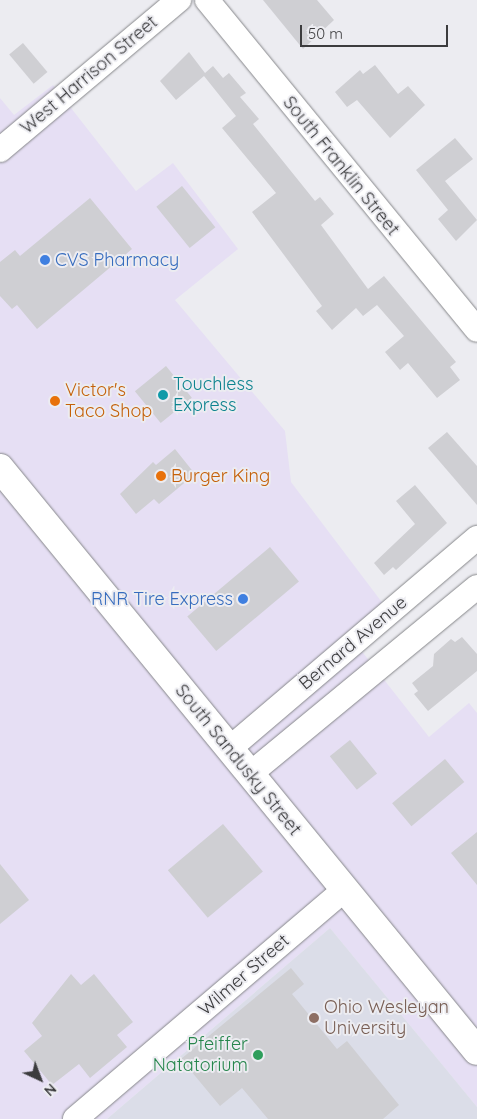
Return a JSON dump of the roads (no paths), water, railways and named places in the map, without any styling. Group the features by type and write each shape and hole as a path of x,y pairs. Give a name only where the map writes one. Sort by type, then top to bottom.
{"street":[{"name":"West Harrison Street","path":"0,150 179,0"},
{"name":"South Franklin Street","path":"207,0 477,330"},
{"name":"South Sandusky Street","path":"0,468 477,1051"},
{"name":"Bernard Avenue","path":"230,749 477,538"},
{"name":"Bernard Avenue","path":"250,774 477,587"},
{"name":"Wilmer Street","path":"75,1119 344,890"}],"place":[{"name":"CVS Pharmacy","path":"45,260"},
{"name":"Touchless Express","path":"163,395"},
{"name":"Victor's Taco Shop","path":"55,401"},
{"name":"Burger King","path":"161,476"},
{"name":"RNR Tire Express","path":"243,599"},
{"name":"Ohio Wesleyan University","path":"314,1018"},
{"name":"Pfeiffer Natatorium","path":"258,1055"}]}
